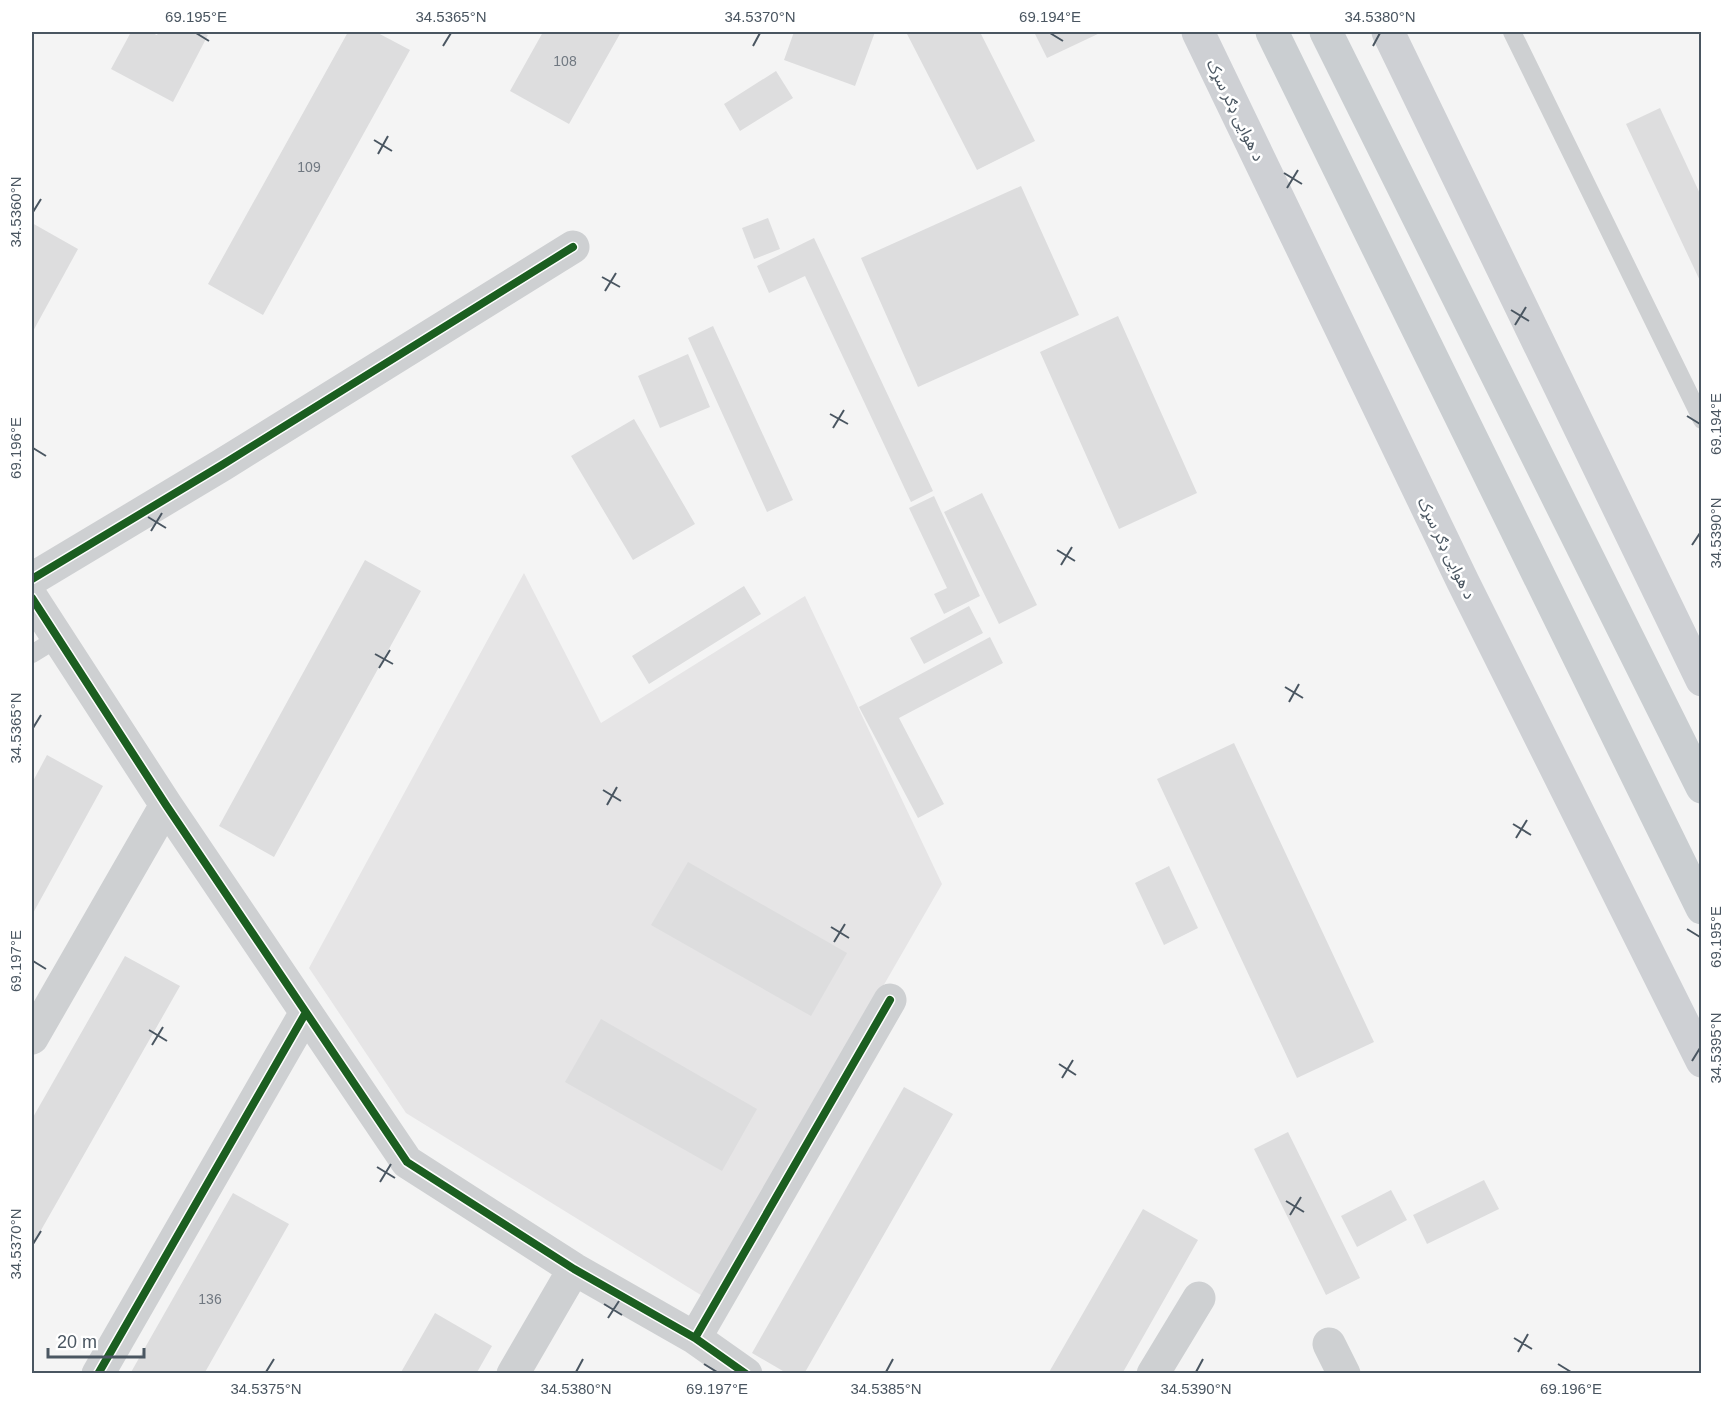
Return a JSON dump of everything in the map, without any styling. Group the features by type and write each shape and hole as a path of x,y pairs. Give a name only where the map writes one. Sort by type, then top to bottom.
{"main road":[{"name":"د هوایی ډګر سړک","path":"1198,32 1463,582 1701,1061"},
{"path":"1272,32 1701,908"},
{"path":"1326,32 1701,787"},
{"path":"1388,32 1701,680"}],"street":[{"path":"32,579 222,465 573,247"},
{"path":"32,598 45,646 166,805 407,1162 574,1269 694,1338 746,1374"},
{"path":"32,1038 166,805"},
{"path":"694,1338 890,1000"},
{"path":"98,1374 305,1014"},
{"path":"513,1374 574,1269"},
{"path":"1153,1374 1200,1298"},
{"path":"1329,1344 1344,1374"}],"lane":[{"path":"1512,32 1701,420"}],"shaded area":[{"path":"524,573 601,723 805,596 942,884 704,1297 406,1113 309,968"}],"building":[{"path":"131,32 149,32 157,35 159,32 200,32 208,35 173,102 111,69"},
{"path":"348,32 376,32 410,50 263,315 208,284"},
{"path":"543,32 621,32 569,124 510,91"},
{"path":"794,32 875,32 855,86 784,60"},
{"path":"906,32 980,32 1035,141 977,170"},
{"path":"1034,32 1102,32 1047,58"},
{"path":"776,71 793,98 740,131 724,104"},
{"path":"1660,108 1702,198 1702,285 1626,124"},
{"path":"1021,186 1079,315 918,387 861,258"},
{"path":"768,218 780,249 754,259 742,228"},
{"path":"32,223 78,249 32,333"},
{"path":"814,238 933,491 911,502 805,276 769,293 757,266"},
{"path":"1118,316 1197,493 1119,529 1040,352"},
{"path":"713,326 793,500 767,512 688,338"},
{"path":"688,354 710,407 660,428 638,376"},
{"path":"634,419 695,524 633,560 571,456"},
{"path":"982,493 1037,605 999,624 944,512"},
{"path":"934,496 980,596 944,614 934,594 947,588 909,508"},
{"path":"365,560 421,591 274,857 219,826"},
{"path":"744,586 761,614 649,684 632,656"},
{"path":"969,606 983,633 924,664 910,638"},
{"path":"990,637 1003,663 899,718 944,804 918,818 859,707"},
{"path":"1234,743 1374,1042 1297,1078 1157,779"},
{"path":"47,755 103,786 32,915 32,783"},
{"path":"688,862 847,953 811,1016 651,925"},
{"path":"1169,866 1198,928 1164,945 1135,883"},
{"path":"125,956 180,986 32,1246 32,1119"},
{"path":"601,1019 757,1109 722,1171 565,1082"},
{"path":"904,1087 953,1114 804,1374 788,1374 752,1353"},
{"path":"1288,1132 1360,1278 1326,1295 1254,1149"},
{"path":"1484,1180 1499,1209 1427,1244 1413,1215"},
{"path":"1391,1190 1407,1220 1357,1247 1341,1216"},
{"path":"233,1193 289,1224 204,1374 130,1374"},
{"path":"1143,1209 1198,1240 1122,1374 1048,1374"},
{"path":"435,1313 492,1346 476,1374 400,1374"}],"cycle path":[{"path":"32,579 222,465 573,247"},
{"path":"32,598 166,805 407,1162 574,1269 695,1338 746,1374"},
{"path":"695,1338 890,1000"},
{"path":"98,1374 305,1014"}]}
